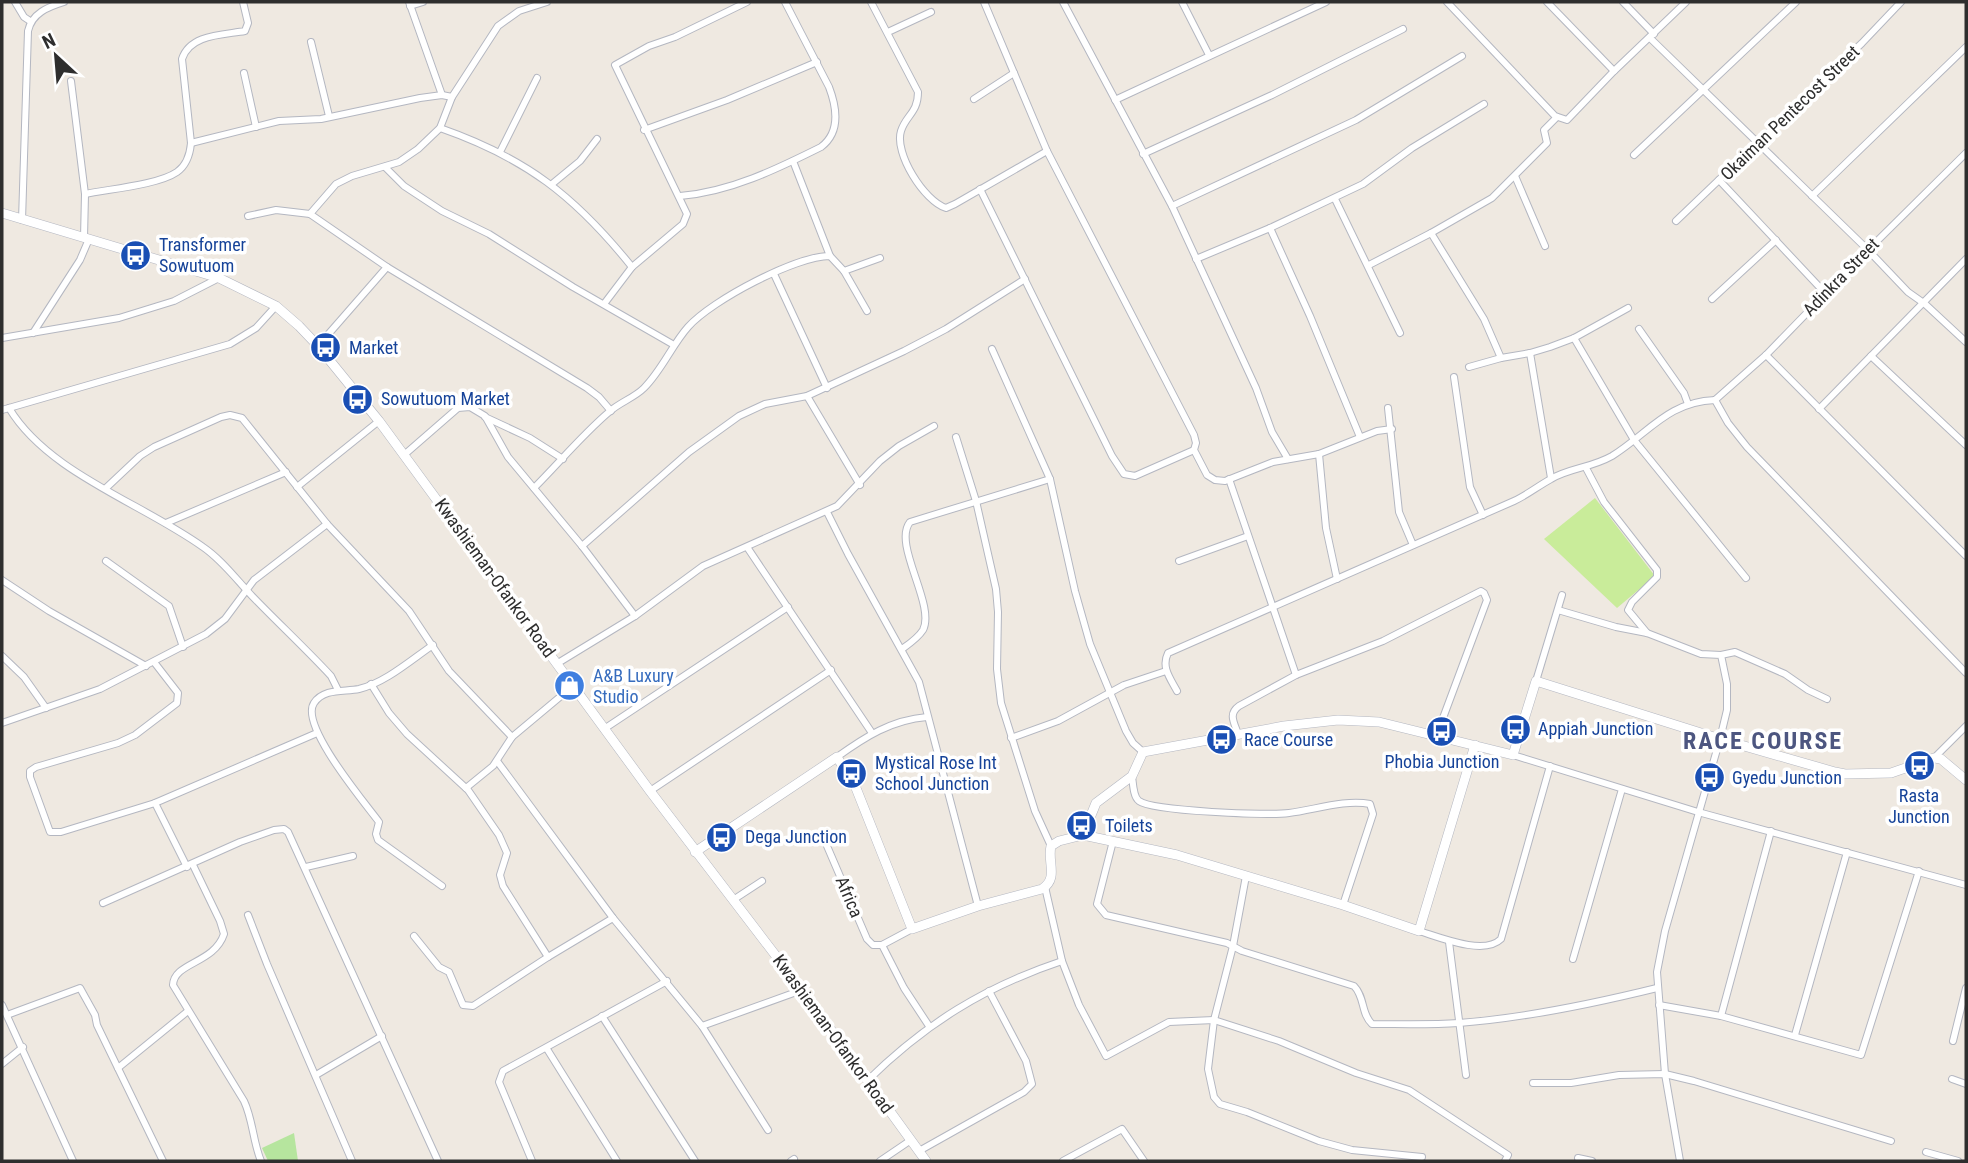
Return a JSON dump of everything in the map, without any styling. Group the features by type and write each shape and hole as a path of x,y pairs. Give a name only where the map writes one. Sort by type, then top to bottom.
{"street":[{"path":"15,2 17,8 30,21"},
{"path":"22,220 27,42 30,21 46,8 64,2"},
{"path":"85,194 169,176 184,166 191,151 191,143 182,59 184,53 196,41 246,31 248,23 243,2"},
{"path":"422,2 409,4 442,95"},
{"path":"310,214 336,184 409,156 440,128 452,97 498,26 520,11 547,2"},
{"path":"604,304 632,267 683,224 687,214 644,130 615,65 649,46 675,37 747,2"},
{"path":"680,196 726,188 793,161 829,141 833,133 834,102 817,62 785,2"},
{"path":"871,2 918,92 917,107 903,125 900,143 917,185 934,202 946,208 1047,151"},
{"path":"984,2 1047,151 1194,435 1194,450 1211,478 1220,481 1229,479 1273,462 1319,454 1377,430 1392,429"},
{"path":"1063,2 1172,206 1256,388 1272,432 1288,459"},
{"path":"1182,2 1209,55"},
{"path":"1115,100 1326,2"},
{"path":"1447,2 1555,118 1567,120 1686,2"},
{"path":"1547,2 1614,71"},
{"path":"1623,2 1704,91 1908,292 1925,303 1966,342"},
{"path":"1634,155 1796,2"},
{"name":"Okaiman Pentecost Street","path":"1676,221 1862,43 1901,2"},
{"path":"888,32 931,12"},
{"path":"1143,155 1272,95 1403,29"},
{"path":"311,42 328,116"},
{"path":"1812,196 1966,47"},
{"path":"1172,206 1348,124 1462,56"},
{"path":"644,130 727,100 817,62"},
{"path":"244,73 256,127"},
{"path":"974,99 1014,73"},
{"path":"500,152 537,78"},
{"path":"33,333 80,260 87,239 85,194 71,81"},
{"path":"191,143 293,118 314,120 442,95 452,97"},
{"path":"1196,259 1363,184 1412,148 1484,104"},
{"path":"1369,265 1492,198 1547,143 1545,128 1555,118"},
{"path":"440,128 500,152 552,184 590,218 632,267"},
{"path":"552,184 580,162 597,139"},
{"name":"Adinkra Street","path":"1715,400 1766,355 1966,153"},
{"path":"793,161 831,256 844,271 867,312"},
{"path":"385,167 404,186 431,204 489,234 674,345"},
{"path":"1515,176 1545,246"},
{"path":"1719,180 1826,294"},
{"path":"980,190 1112,456 1124,474 1135,476 1194,450"},
{"path":"1335,198 1400,333"},
{"path":"248,216 276,210 310,214 387,267 587,388 611,411"},
{"name":"Kwashieman-Ofankor Road","path":"2,213 219,278 276,306 318,346 379,421 604,729 802,990 926,1161"},
{"path":"1270,228 1360,437"},
{"path":"1431,233 1483,319 1501,358"},
{"path":"1712,299 1776,240"},
{"path":"534,488 611,411 647,385 674,345 702,313 726,298 804,260 831,256"},
{"path":"844,271 880,258"},
{"path":"1819,409 1966,259"},
{"path":"318,346 387,267"},
{"path":"774,274 827,388"},
{"path":"2,338 138,313 188,295 219,278"},
{"path":"582,546 719,428 754,408 807,396 827,388 924,341 1024,279"},
{"path":"276,306 256,328 230,344 6,409 43,450 166,523 222,562 246,590 326,670 338,690"},
{"path":"1469,367 1501,358 1531,354 1574,338 1628,308"},
{"path":"1639,329 1689,403"},
{"path":"1574,338 1634,440 1746,578"},
{"path":"992,349 1050,479 1086,631 1126,731 1133,743 1143,752"},
{"path":"1531,354 1551,478"},
{"path":"1766,355 1966,556"},
{"path":"1871,356 1966,445"},
{"path":"1454,377 1470,488 1483,515"},
{"path":"807,396 860,485"},
{"path":"1177,691 1166,671 1165,660 1168,653 1483,515 1524,496 1551,478 1586,468 1614,455 1677,408 1703,400 1715,400 1728,423 1747,447 1966,673"},
{"path":"404,455 453,412 470,407 530,438 563,459"},
{"path":"1388,408 1399,512 1413,545"},
{"path":"106,488 140,456 154,447 230,415 236,415 247,423 327,524 409,611 449,671 512,737"},
{"path":"485,416 508,457 582,546 635,616"},
{"path":"298,487 379,421"},
{"path":"558,663 635,616 703,566 827,512 847,498 880,461 899,446 934,426"},
{"path":"882,944 912,929 1045,887 1052,878 1051,846 1035,811 1011,738 999,688 996,589 976,501 956,437"},
{"path":"1319,454 1326,528 1337,579"},
{"path":"1586,468 1604,502 1657,570 1657,577 1632,602 1628,610 1647,633"},
{"path":"166,523 286,472"},
{"path":"902,649 918,636 925,626 904,535 906,527 915,520 1050,479"},
{"path":"1229,479 1296,675"},
{"path":"827,512 919,682 978,906"},
{"path":"2,723 100,689 216,628 264,572 327,524"},
{"path":"1179,561 1248,536"},
{"path":"747,547 873,733"},
{"path":"106,561 169,606 183,647"},
{"path":"2,580 49,611 146,666"},
{"path":"1238,734 1231,715 1233,710 1296,675 1383,641 1477,592 1485,593 1488,600 1437,734"},
{"path":"1513,755 1562,595"},
{"path":"604,729 788,607"},
{"path":"1558,610 1647,633 1700,654 1721,655 1735,652 1785,674 1827,699"},
{"path":"433,645 372,684 359,689 338,690 321,696 312,705 317,733 365,806 379,822 376,834 378,840 442,886"},
{"path":"1680,1161 1665,1074 1657,988 1658,961 1720,739 1728,699 1721,655"},
{"path":"2,656 24,677 46,708"},
{"path":"154,662 178,693 177,703 135,735 118,743 36,767 29,774 50,832 61,832 155,803 317,733"},
{"path":"650,791 831,670"},
{"path":"1011,738 1058,720 1135,680 1166,671"},
{"path":"1536,681 1720,739 1845,774 1891,774 1934,758 1966,726"},
{"path":"372,684 389,713 407,734 466,788 502,841 506,853 501,870 503,886 548,957"},
{"path":"466,788 488,771 512,737 573,686"},
{"path":"695,852 873,733 902,721 927,717"},
{"path":"1143,752 1314,722 1379,722 1475,744 1698,812 1966,885"},
{"path":"1419,931 1475,744"},
{"path":"1083,835 1096,803 1132,776 1143,752"},
{"path":"837,757 856,788 912,929"},
{"path":"1934,758 1941,759 1966,780"},
{"path":"497,761 613,918 702,1026 768,1130"},
{"path":"1051,846 1059,841 1083,835 1177,855 1343,905 1449,942 1488,946 1501,939 1550,766"},
{"path":"1132,776 1139,802 1168,808 1286,814 1352,804 1370,804 1373,814 1343,905"},
{"path":"1573,959 1622,789"},
{"path":"155,803 224,934 217,949 179,971 173,980 175,990 244,1101 261,1161"},
{"path":"103,903 240,842 280,829 288,832 438,1161"},
{"path":"1721,1016 1771,831"},
{"name":"Africa","path":"824,839 867,939 873,945 882,944 904,988 929,1026"},
{"path":"1113,841 1097,904 1106,915 1233,946 1354,986 1359,991 1366,1015 1372,1024 1459,1023 1570,1008 1657,988"},
{"path":"1795,1035 1847,852"},
{"path":"306,867 353,856"},
{"path":"1659,1005 1721,1016 1861,1055 1919,871"},
{"path":"1246,876 1233,946 1214,1020 1208,1069 1214,1097 1220,1104 1319,1141 1352,1150 1422,1157"},
{"path":"733,900 762,881"},
{"path":"1045,887 1062,961 1079,1005 1106,1056 1169,1022 1214,1020 1279,1041 1356,1073 1409,1090 1508,1155 1505,1161"},
{"path":"248,915 352,1161"},
{"path":"414,936 439,967 449,972 463,1005 467,1007 473,1006 613,918"},
{"path":"1449,942 1466,1075"},
{"path":"867,1081 929,1026 989,991 1062,961"},
{"path":"532,1161 499,1078 505,1070 667,981"},
{"path":"7,1015 80,988 163,1161"},
{"path":"1953,1041 1966,988"},
{"path":"702,1026 802,990"},
{"path":"919,1151 1024,1092 1032,1084 1026,1061 989,991"},
{"path":"2,1005 73,1161"},
{"path":"118,1068 188,1011"},
{"path":"602,1016 695,1161"},
{"path":"316,1075 382,1036"},
{"path":"2,1064 23,1047"},
{"path":"547,1049 617,1161"},
{"path":"1533,1083 1571,1083 1619,1075 1665,1074 1891,1141"},
{"path":"1952,1079 1966,1084"},
{"path":"1063,1161 1122,1129 1144,1161"},
{"path":"880,1161 911,1140"},
{"path":"1926,1152 1958,1161"},
{"path":"1578,1158 1592,1161"}],"green space":[{"path":"1595,498 1655,576 1617,608 1544,539"},
{"path":"294,1133 298,1161 268,1161 262,1148"}],"place":[{"name":"Transformer Sowutuom","path":"136,255"},
{"name":"Market","path":"326,348"},
{"name":"Sowutuom Market","path":"358,399"},
{"name":"A&B Luxury Studio","path":"570,686"},
{"name":"Appiah Junction","path":"1515,729"},
{"name":"Phobia Junction","path":"1442,731"},
{"name":"Race Course","path":"1221,740"},
{"name":"Rasta Junction","path":"1919,765"},
{"name":"Mystical Rose Int School Junction","path":"852,773"},
{"name":"Gyedu Junction","path":"1709,778"},
{"name":"Toilets","path":"1082,826"},
{"name":"Dega Junction","path":"722,837"}],"district":[{"name":"RACE COURSE","path":"1763,741"}]}
